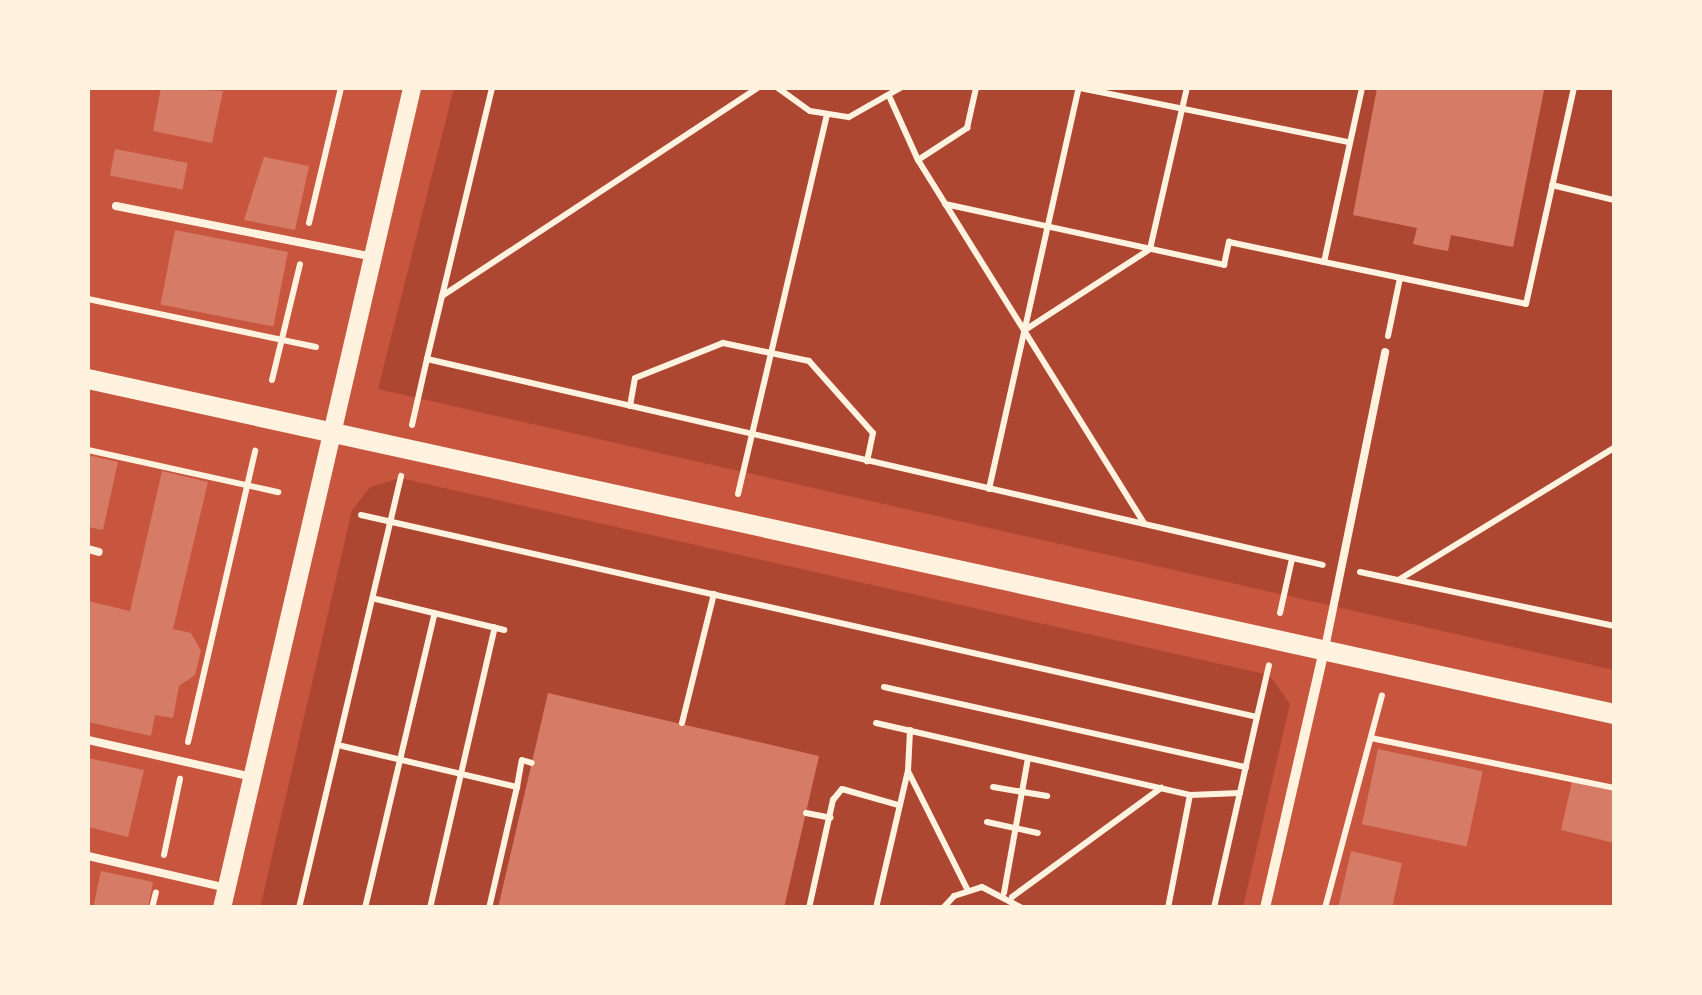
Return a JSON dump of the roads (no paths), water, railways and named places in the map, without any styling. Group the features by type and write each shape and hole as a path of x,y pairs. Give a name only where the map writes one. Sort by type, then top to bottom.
{"main road":[{"path":"88,379 1614,714"}],"street":[{"path":"222,908 412,88"},
{"path":"1264,908 1325,648"}],"lane":[{"path":"116,206 373,258"},
{"path":"1325,648 1385,352"},
{"path":"88,549 99,552"},
{"path":"88,740 252,777"},
{"path":"88,856 227,888"}]}
